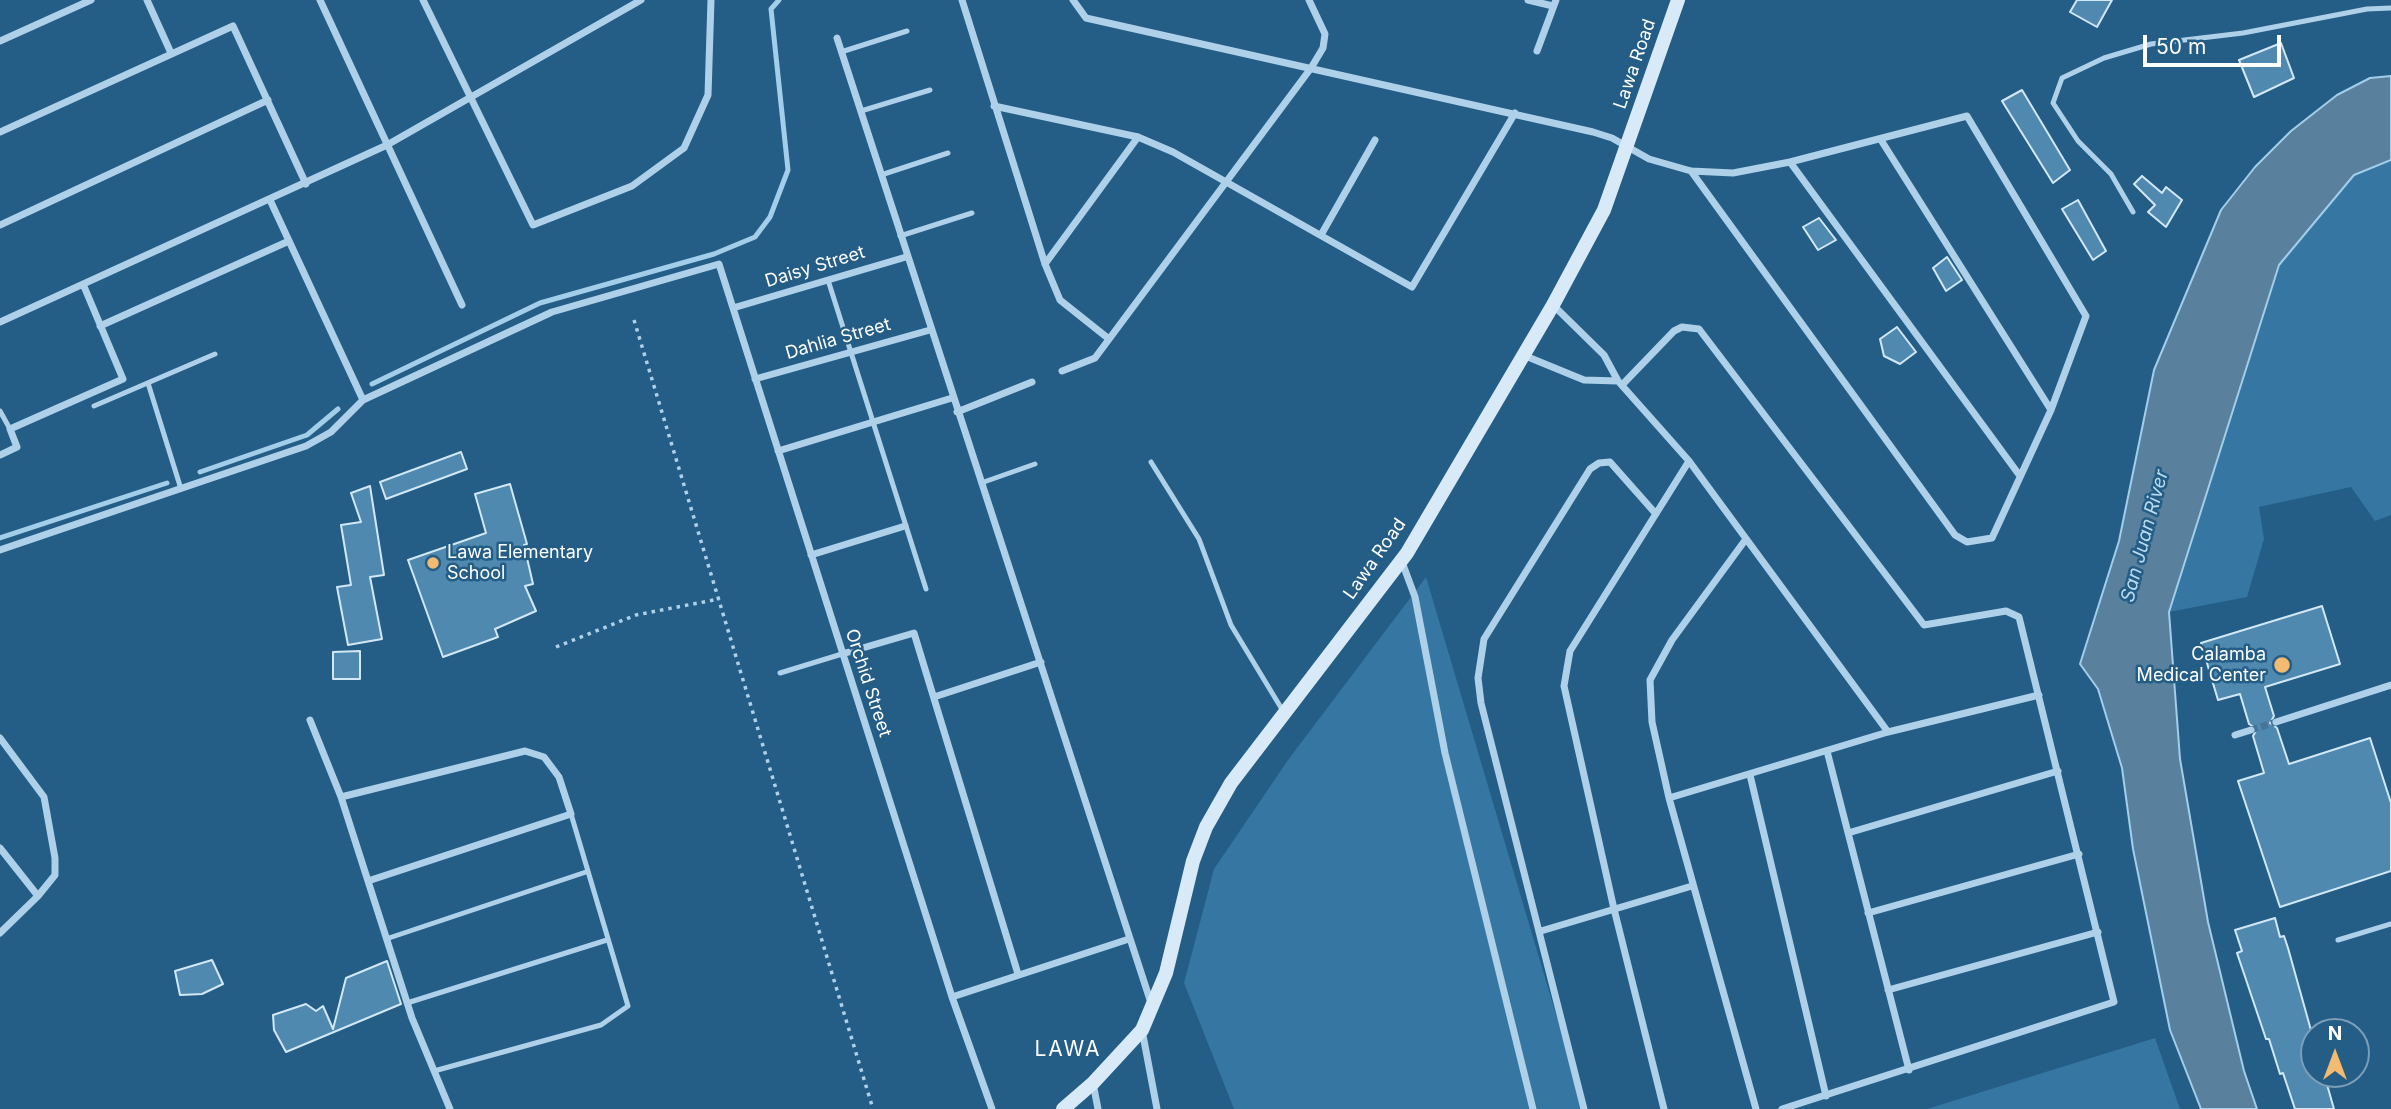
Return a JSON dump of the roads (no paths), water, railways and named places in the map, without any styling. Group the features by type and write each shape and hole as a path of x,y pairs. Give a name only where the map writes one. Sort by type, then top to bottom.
{"main road":[{"name":"Lawa Road","path":"1063,1109 1093,1083 1142,1030 1166,973 1182,898 1206,827 1231,783 1401,561 1553,306 1604,210 1678,0"}],"street":[{"path":"0,41 91,0"},
{"path":"147,0 171,53"},
{"path":"320,0 462,305"},
{"path":"423,0 533,225 632,186 684,148 708,95 711,0"},
{"path":"0,322 387,145 641,0"},
{"path":"962,0 1045,264 1060,300 1109,339"},
{"path":"1073,0 1086,18 1514,113 1612,138 1649,159 1691,171 1733,173 1790,162 1967,116 2086,316 2051,410 1992,538 1967,542 1955,534 1691,171"},
{"path":"1062,371 1095,358 1311,68 1323,48 1325,34 1309,0"},
{"path":"1528,0 1555,3 1537,51"},
{"path":"0,132 233,26 306,184"},
{"path":"837,38 1152,1007"},
{"path":"0,225 268,100"},
{"path":"994,106 1138,137 1173,152 1412,288 1514,113"},
{"path":"1045,264 1138,137"},
{"path":"1321,235 1375,140"},
{"path":"1881,140 2051,410"},
{"path":"1790,162 2020,476"},
{"path":"0,551 306,446 331,432 363,400 270,200"},
{"path":"100,326 289,241"},
{"name":"Daisy Street","path":"733,308 906,257"},
{"name":"Orchid Street","path":"363,400 552,312 719,264 952,997 992,1109"},
{"path":"0,455 17,447 10,429 123,379 83,284"},
{"path":"1553,306 1604,355 1620,383 1689,461 1888,732"},
{"path":"1523,355 1584,380 1620,383 1674,331 1682,327 1699,329 1924,625 2006,611 2019,617 2098,932 2113,1004 1782,1109"},
{"name":"Dahlia Street","path":"755,379 930,330"},
{"path":"957,412 1032,382"},
{"path":"778,451 952,398"},
{"path":"1664,1109 1614,909 1564,686 1570,651 1689,461"},
{"path":"1584,1109 1481,703 1478,678 1484,639 1590,468 1599,463 1610,462 1656,514"},
{"path":"811,555 905,526"},
{"path":"1746,539 1672,640 1650,680 1652,722 1670,798 1692,886 1756,1109"},
{"path":"1401,561 1415,597 1445,753 1533,1109"},
{"path":"842,654 914,633 1018,974"},
{"path":"934,697 1041,662"},
{"path":"2276,722 2391,685"},
{"path":"1670,798 1888,732 2039,695"},
{"path":"310,720 341,797 407,1003 450,1109"},
{"path":"2235,735 2251,730"},
{"path":"0,738 44,797 55,875 38,896 0,933"},
{"path":"341,797 524,751 544,757 559,777 571,814 368,881"},
{"path":"1827,751 1909,1070"},
{"path":"1848,833 2058,771"},
{"path":"1751,775 1826,1096"},
{"path":"0,848 38,896"},
{"path":"1868,913 2079,854"},
{"path":"1541,931 1692,886"},
{"path":"1888,990 2098,932"},
{"path":"952,997 1129,939"},
{"path":"1142,1030 1157,1109"},
{"path":"1093,1083 1098,1109"}],"lane":[{"path":"2133,212 2111,174 2078,141 2053,103 2062,78 2104,58 2151,44 2243,33 2367,9 2391,8"},
{"path":"841,52 907,31"},
{"path":"861,111 930,90"},
{"path":"881,175 948,153"},
{"path":"900,236 972,213"},
{"path":"828,280 926,589"},
{"path":"94,406 215,354"},
{"path":"148,383 181,489"},
{"path":"0,411 10,429"},
{"path":"1151,462 1199,539 1231,625 1284,713"},
{"path":"981,483 1035,464"},
{"path":"780,673 842,654"},
{"path":"434,1071 601,1025 628,1006 586,872 571,814"},
{"path":"386,939 586,872"},
{"path":"2338,940 2391,924"},
{"path":"407,1003 607,940"}],"water":[{"name":"San Juan River","path":"2391,76 2391,160 2354,175 2279,265 2169,612 2180,759 2208,922 2244,1071 2257,1109 2201,1109 2170,1030 2133,849 2122,768 2098,689 2080,664 2119,541 2154,370 2221,210 2255,167 2291,131 2337,95 2370,78"}],"waterway":[{"path":"372,384 540,303 714,254 755,237 770,217 788,170 771,9 779,0"},
{"path":"200,472 307,435 338,409"},
{"path":"0,538 167,483"}],"tunnel":[{"path":"2251,730 2276,722"}],"place":[{"name":"Lawa Elementary School","path":"433,563"},
{"name":"Calamba Medical Center","path":"2282,665"}],"district":[{"name":"LAWA","path":"1068,1050"}]}
